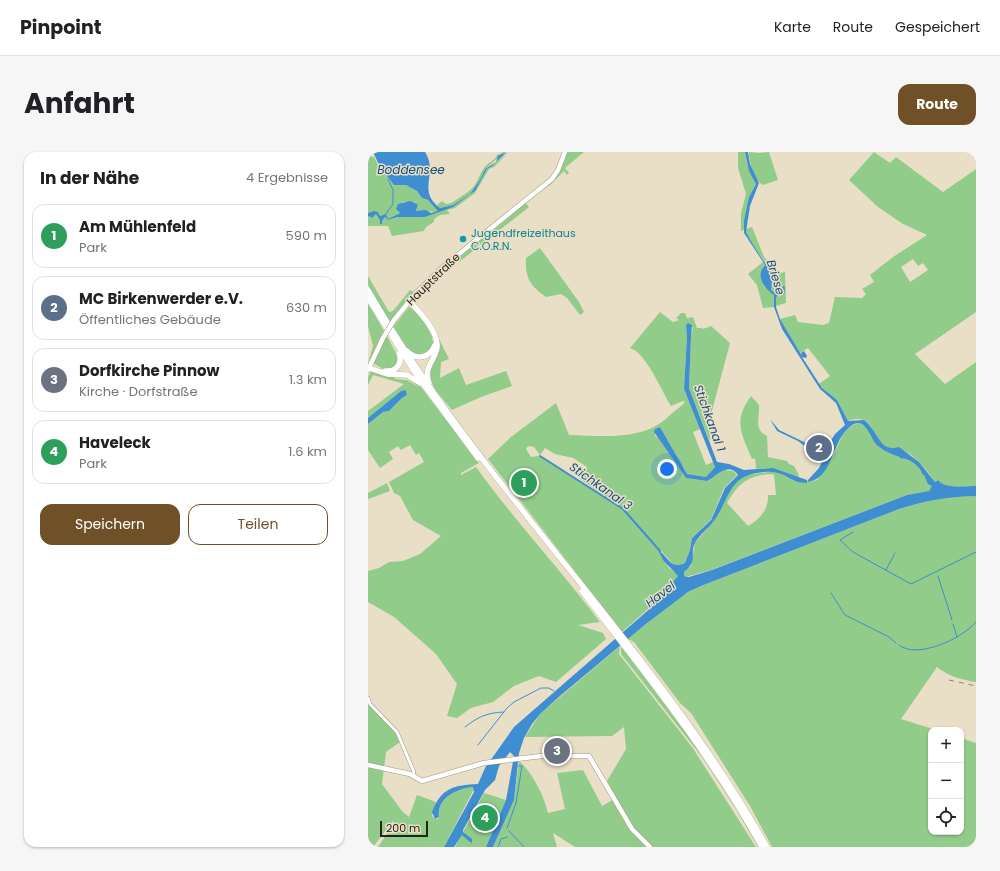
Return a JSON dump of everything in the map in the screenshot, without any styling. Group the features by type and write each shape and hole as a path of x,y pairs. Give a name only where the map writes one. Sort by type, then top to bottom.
{"highway":[{"path":"368,290 397,341 401,359 396,369 386,371 369,368"},
{"path":"368,298 433,395 703,745 734,792 767,847"},
{"path":"397,341 412,355 420,357 430,353 435,344 434,335 408,302"},
{"path":"408,302 420,313 436,339 436,350 428,365 427,373 433,395"},
{"path":"369,368 387,374 410,376 422,384 433,395"},
{"path":"627,646 704,752 762,847"}],"main road":[{"name":"Hauptstraße","path":"369,368 383,338 394,320 408,302 452,259 552,179 558,170 565,152"},
{"path":"371,765 413,775 422,781 484,762 542,756 589,756 632,829 650,847"}],"street":[{"path":"368,698 370,704 397,732 414,772 413,775"}],"green space":[{"path":"368,152 370,152 372,157 374,157 381,170 394,185 406,185 417,191 422,198 428,200 438,210 453,207 473,193 487,169 509,152 494,167 489,169 475,193 455,208 447,210 450,214 440,215 434,219 434,222 426,227 424,231 392,236 388,226 368,226 368,216 371,218 376,214 382,221 385,217 388,220 397,217 425,217 437,212 416,211 418,204 415,202 403,202 396,209 400,213 388,219 386,214 380,216 378,212 368,213"},
{"path":"505,152 485,169 480,180 470,194 453,205 440,208 437,205 442,201 446,204 451,203 467,192 476,184 486,166 497,155"},
{"path":"567,152 584,152 565,168 569,173 567,175 564,171 549,186 548,184 564,161"},
{"path":"738,152 745,152 747,163 756,184 749,197 744,230 741,231 741,213 746,194 738,168"},
{"path":"749,152 769,152 778,180 763,185 760,183 753,170"},
{"path":"874,152 890,163 896,157 943,192 976,169 976,312 915,354 945,384 976,362 976,486 950,486 944,485 937,480 935,482 925,468 907,452 889,448 882,443 868,423 863,420 856,419 848,421 837,400 827,393 819,384 830,376 808,348 800,353 780,319 795,315 798,322 823,325 829,323 835,297 862,298 866,294 862,289 874,282 870,275 893,257 927,235 903,224 878,207 849,180","holes":["913,259 918,266 923,263 928,270 910,282 901,267"]},
{"path":"525,202 529,207 459,262 457,258"},
{"path":"752,227 764,257 780,273 785,272 786,303 776,306 776,297 781,296 783,286 774,292 770,289 775,275 757,252 746,232 746,229"},
{"path":"540,248 579,302 584,312 580,315 567,298 561,294 546,297 532,285 526,271 526,258"},
{"path":"763,262 765,266 763,266 764,286 774,295 774,307 763,308 757,285 748,274"},
{"path":"368,276 389,312 393,311 410,290 414,292 390,322 368,285"},
{"path":"368,303 384,331 368,363 373,346 368,326"},
{"path":"409,307 422,318 432,336 433,346 427,353 418,355 407,349 393,327"},
{"path":"660,312 673,322 679,320 676,318 681,313 685,313 687,318 693,317 697,328 703,329 711,326 730,343 710,418 710,442 689,388 691,336 693,327 686,326 687,337 684,389 700,429 693,432 706,465 713,462 715,467 706,477 687,474 660,427 655,429 655,436 658,438 686,478 707,481 724,470 733,471 737,475 724,488 711,519 692,538 690,550 685,563 678,566 673,564 623,509 580,479 587,467 573,458 555,454 545,448 540,455 534,447 528,446 526,449 531,457 539,456 551,462 622,509 658,550 669,568 678,575 677,579 667,587 658,600 622,632 488,459 511,437 556,403 569,435 596,436 623,435 648,430 659,424 682,406 685,402 683,401 671,406 648,364 636,351 630,348"},
{"path":"387,336 399,359 394,368 383,369 373,363"},
{"path":"438,337 449,359 441,362 440,378 459,368 466,385 506,371 512,386 481,397 452,410 435,390 430,378 431,368 438,355"},
{"path":"371,371 393,376 396,379 407,380 419,387 409,379 395,376 402,375 418,383 479,463 461,473 461,475 476,467 506,507 600,622 578,625 603,633 606,639 556,682 539,676 514,686 493,702 471,708 457,718 447,716 457,684 436,654 394,617 368,602 368,571 379,568 389,562 403,561 420,554 441,536 413,520 400,496 394,493 389,482 424,462 419,453 416,455 410,445 401,450 398,446 389,452 393,459 380,468 368,450 368,424 383,412 389,411 407,395 406,390 401,391 368,418 368,411 404,384 373,375 368,385 368,377"},
{"path":"751,396 759,405 758,423 760,430 767,436 768,457 787,461 789,464 794,466 799,478 773,469 756,469 755,458 752,459 742,434 741,427 742,413"},
{"path":"858,423 865,426 878,445 903,459 912,461 933,486 934,485 929,491 907,495 711,570 684,576 684,572 691,566 695,543 713,522 727,494 735,483 746,475 776,471 792,480 807,483 807,480 809,482 817,480 830,461 845,432 853,425","holes":["774,475 776,495 768,495 767,505 763,513 748,526 727,503 735,490 745,481 757,476"]},
{"path":"387,483 390,491 368,499 368,493"},
{"path":"954,496 976,496 976,682 955,677 937,667 901,719 928,727 928,835 964,835 964,739 976,743 976,847 772,847 750,806 691,713 680,703 634,642 628,639 672,603 701,586 899,509 927,501"},
{"path":"621,645 684,729 737,809 759,847 702,757 621,654"},
{"path":"620,646 619,654 692,747 756,847 575,847 553,833 557,847 493,847 514,800 519,761 529,772 537,785 544,799 548,813 565,809 557,773 583,770 602,806 616,798 607,781 626,749 624,727 612,736 525,737 540,714"},
{"path":"368,702 396,733 400,742 386,752 382,784 402,811 409,817 417,795 436,802 432,816 435,819 438,819 439,810 444,799 461,789 473,787 474,789 444,847 378,847 394,823 393,821 373,847 368,847"},
{"path":"484,793 506,800 486,847 455,847"}],"water":[{"name":"Boddensee","path":"373,152 425,152 429,160 430,168 428,188 433,201 440,208 453,205 470,194 480,180 485,169 496,162 498,156 507,152 492,166 487,169 475,191 453,207 425,217 397,217 388,220 385,217 382,224 380,224 380,220 376,214 372,218 368,216 368,213 374,211 378,212 380,216 386,214 388,219 400,213 396,209 398,204 410,201 418,204 416,211 426,210 431,213 438,211 428,200 422,198 417,191 406,185 394,185 381,169"},
{"path":"745,152 748,152 750,164 759,183 750,206 746,232 763,260 774,272 775,275 772,281 771,290 774,292 784,286 785,288 784,294 776,297 776,307 780,319 802,356 801,353 804,351 807,356 806,358 802,357 822,388 837,400 848,421 864,420 883,444 892,448 899,447 919,462 935,482 938,480 945,485 950,486 976,486 976,496 937,500 899,509 688,592 647,623 560,696 540,714 532,724 524,738 519,753 514,800 493,847 486,847 506,800 514,756 510,752 499,766 495,780 485,790 463,830 463,832 472,839 472,842 471,843 462,835 454,847 444,847 474,792 473,787 461,789 444,799 439,810 439,817 435,819 432,812 440,798 449,789 462,785 478,784 485,768 514,727 653,606 678,576 663,560 658,550 673,564 680,565 685,563 690,550 692,538 711,520 725,488 738,475 730,469 722,471 707,481 686,478 654,432 655,429 660,427 687,474 706,477 715,467 684,389 687,337 686,326 688,323 692,325 689,388 717,462 729,464 744,470 773,468 807,480 807,483 795,481 777,473 764,472 752,474 736,483 731,489 713,522 695,543 693,547 691,564 684,572 684,576 689,577 712,570 907,495 929,491 932,486 928,484 924,475 916,465 879,447 866,427 859,423 851,426 844,432 823,474 808,482 808,480 819,468 823,460 798,441 777,431 770,419 779,430 808,444 824,458 826,455 824,452 835,434 845,425 836,403 820,389 782,329 774,307 774,295 762,282 761,273 765,265 744,233 744,221 749,197 756,184 749,171"},
{"path":"406,390 407,395 389,411 383,412 368,424 368,418 401,391"}],"waterway":[{"path":"385,215 393,204 393,190 388,179"},
{"name":"Stichkanal 3","path":"540,456 623,509 660,551"},
{"path":"853,532 840,540 853,552 911,584 976,552"},
{"path":"886,570 895,553"},
{"path":"938,576 952,620"},
{"path":"831,593 845,615 889,637 896,643"},
{"path":"899,645 907,649 928,649 951,640 970,628 976,622"},
{"path":"953,624 957,637"},
{"path":"478,745 507,708 514,702 541,688 549,688 554,691"},
{"path":"465,727 482,716 503,712"},
{"path":"507,828 516,803 522,766 518,766"},
{"path":"509,831 524,847"},
{"path":"498,847 501,839 507,837"}],"railway":[{"path":"949,680 976,686"}],"place":[{"name":"Jugendfreizeithaus C.O.R.N.","path":"463,239"},
{"name":"MC Birkenwerder e.V.","path":"819,448"},
{"name":"Am Mühlenfeld","path":"524,483"},
{"name":"Dorfkirche Pinnow","path":"557,751"},
{"name":"Haveleck","path":"485,818"}],"water label":[{"name":"Briese","path":"776,277"},
{"name":"Stichkanal 1","path":"710,418"},
{"name":"Havel","path":"660,594"}]}
